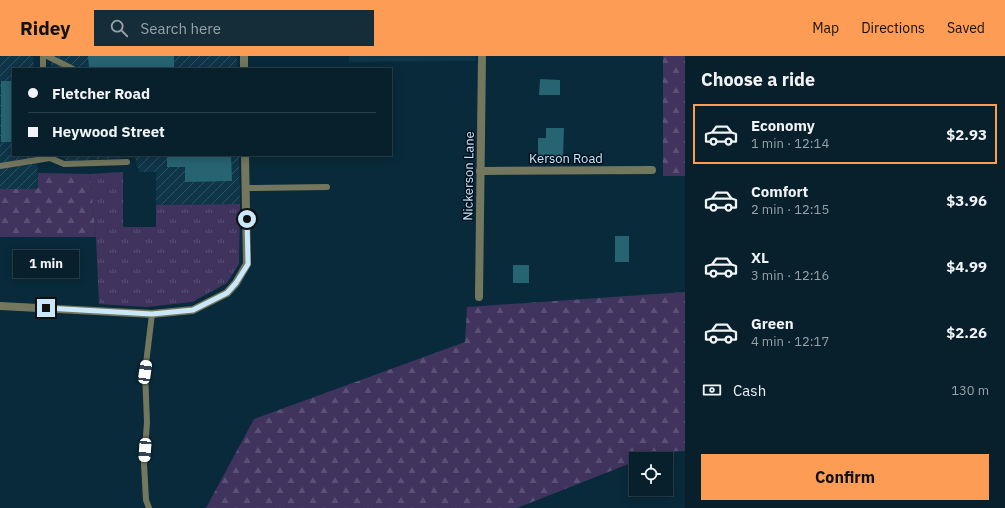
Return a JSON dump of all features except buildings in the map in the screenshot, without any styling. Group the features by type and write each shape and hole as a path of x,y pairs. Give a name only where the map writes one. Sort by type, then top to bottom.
{"street":[{"path":"244,56 244,68"},
{"name":"Nickerson Lane","path":"479,297 482,56"},
{"path":"0,306 152,314 193,310 227,293 236,283 248,264 245,156"},
{"name":"Kerson Road","path":"480,171 652,170"}],"lane":[{"path":"43,56 43,68"},
{"path":"48,56 71,68"},
{"path":"0,166 10,166 49,157 64,164 127,162"},
{"path":"246,188 327,187"},
{"path":"148,508 146,500 144,464 147,422 145,372 152,314"}],"shaded area":[{"path":"33,56 34,68 12,68 12,156 37,156 38,189 0,189 0,57"},
{"path":"51,56 237,56 237,68 51,68"},
{"path":"349,56 476,56 476,61 349,62"},
{"path":"59,156 239,156 240,204 156,205 156,172 139,172 135,157 68,161"}],"green space":[{"path":"663,56 685,56 685,176 663,176"},
{"path":"123,172 123,227 156,227 156,205 240,204 239,264 227,283 192,302 147,307 99,304 96,237 90,174"},
{"path":"38,173 90,174 96,237 0,237 0,189 38,189"},
{"path":"685,292 685,451 629,452 629,464 517,508 206,508 254,419 465,342 467,307"}],"route":[{"path":"46,308 152,314 193,310 227,293 236,283 248,264 247,219"}]}
